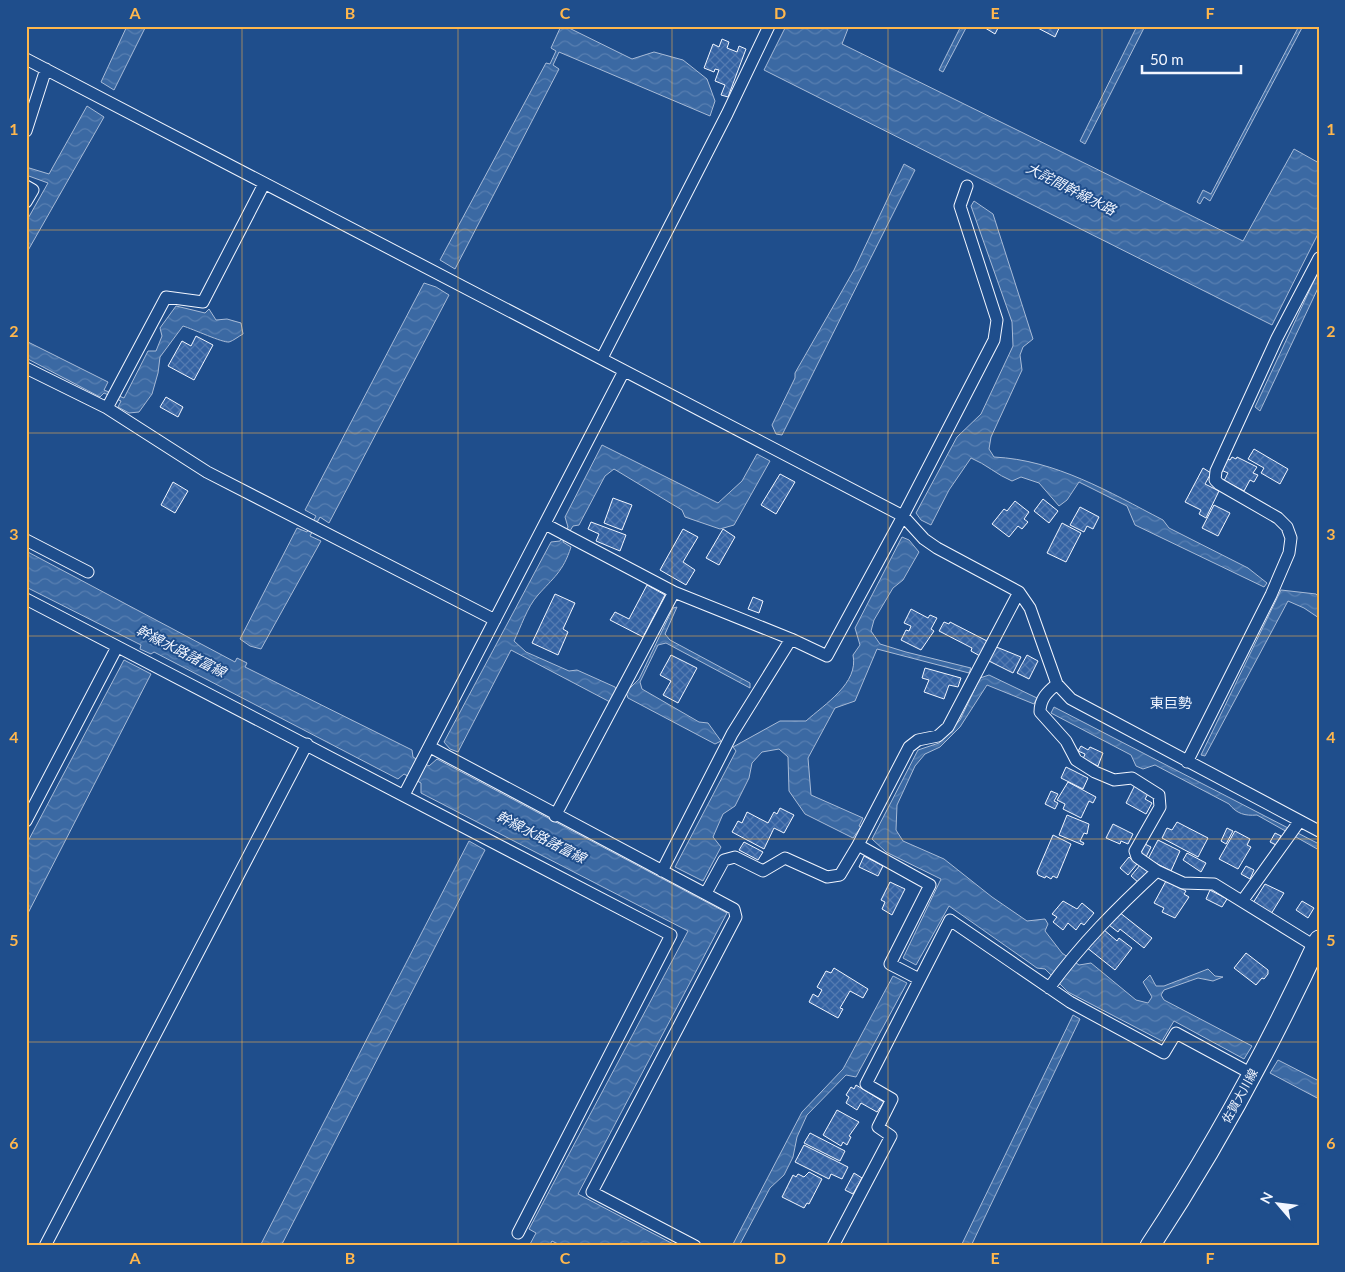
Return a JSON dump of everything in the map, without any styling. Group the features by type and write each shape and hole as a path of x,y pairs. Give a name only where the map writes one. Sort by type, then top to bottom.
{"main road":[{"name":"佐賀大川線","path":"1150,1246 1194,1179 1252,1074 1317,943"}],"street":[{"path":"602,358 727,114 768,26"},
{"path":"26,58 264,184 903,516 924,539 937,548 1019,592 1030,608 1057,684 1071,699 1319,831"},
{"path":"26,131 46,69"},
{"path":"112,400 166,297 203,302 264,184"},
{"path":"26,186 33,190 26,202"},
{"path":"545,524 674,592 791,638 827,656 903,516 994,340 997,320 960,206 967,186"},
{"path":"1187,762 1271,595 1289,553 1291,538 1287,527 1278,518 1219,484 1216,480 1216,471 1277,338 1319,258"},
{"path":"26,368 112,400 207,472 495,620"},
{"path":"404,795 624,371"},
{"path":"26,540 88,572"},
{"path":"556,816 674,592"},
{"path":"706,893 724,860 735,856 763,871 784,858 827,877 840,875 858,845 909,747 918,740 938,736 955,717 1019,592"},
{"path":"26,599 671,935 518,1233"},
{"path":"662,871 732,734 791,638"},
{"path":"26,822 117,647"},
{"path":"1057,684 1046,694 1040,704 1040,712 1066,741 1076,760 1095,772 1114,780 1132,778 1159,794 1160,807 1135,851 1138,857 1157,871 1183,883 1214,884 1317,943"},
{"path":"45,1246 307,744"},
{"path":"430,747 556,816 734,909 736,917 592,1192 695,1246"},
{"path":"1243,900 1299,822"},
{"path":"858,845 930,885 890,964 919,979"},
{"path":"1049,988 1075,952 1103,921 1157,871"},
{"path":"833,1246 891,1136 878,1127 892,1100 866,1084 950,920 1070,1002 1164,1052 1176,1033 1252,1074"}],"water":[{"path":"127,26 146,26 114,90 101,82"},
{"path":"561,26 569,26 569,28 632,59 654,52 683,60 707,79 715,101 710,116 559,52 553,65 559,69 455,269 440,260 546,63 550,64 556,51 551,48"},
{"name":"大詫間幹線水路","path":"786,26 849,26 842,44 1243,241 1294,149 1319,163 1319,232 1272,325 764,70"},
{"path":"961,26 967,26 943,72 939,70"},
{"path":"1137,26 1145,26 1085,144 1080,141"},
{"path":"1299,26 1303,26 1210,201 1204,197 1200,204 1197,202 1203,190 1211,194"},
{"path":"87,106 104,117 26,254 26,222 48,183 26,175 26,167 49,174"},
{"path":"904,164 915,170 782,435 776,434 772,425 795,378 795,373 854,270"},
{"path":"974,201 993,214 1033,339 1023,347 1020,355 1022,370 991,437 989,449 994,457 1017,459 1039,464 1082,479 1163,520 1169,528 1248,568 1267,583 1264,587 1135,525 1127,506 1079,482 1067,500 1059,506 1039,483 1021,477 1012,481 971,458 949,490 931,525 921,520 916,513 957,437 981,414 1013,346 1012,322 971,206"},
{"path":"1319,270 1319,286 1260,411 1255,407"},
{"path":"424,283 436,287 449,295 329,523 320,517 310,536 321,541 261,649 250,646 240,639 297,528 307,532 316,516 305,510"},
{"path":"176,306 205,313 209,309 216,320 227,319 241,323 243,334 226,342 183,326 160,357 152,394 139,412 129,413 118,407 121,401 104,393 100,397 26,358 26,341 108,382 104,390 124,398 148,351 156,351 162,336 160,328"},
{"path":"602,445 718,503 742,481 757,454 770,461 734,525 720,529 685,517 682,510 614,469 605,476 579,525 573,526 563,542 571,547 565,563 534,600 514,641 526,652 569,671 577,670 615,687 617,692 610,702 511,650 458,752 450,749 444,742 551,542 560,541 568,527 565,517"},
{"path":"902,537 909,540 919,552 903,580 893,588 874,620 871,631 880,644 971,668 969,673 877,649 855,701 835,708 808,758 811,795 863,818 859,826 861,827 853,838 805,814 789,791 788,757 779,749 762,752 752,763 749,778 735,806 723,814 713,837 721,847 703,881 675,867 736,751 733,747 780,721 806,721 831,700 846,684 851,675 853,655 860,645 855,628"},
{"name":"幹線水路諸富線","path":"26,551 235,662 237,658 247,663 245,667 412,750 413,757 429,766 437,759 727,913 578,1194 677,1246 562,1246 552,1241 549,1246 529,1246 536,1233 529,1229 688,931 421,793 421,783 404,774 398,779 154,652 151,654 140,649 141,645 26,587"},
{"path":"1281,590 1316,594 1319,597 1319,618 1304,608 1288,601 1205,756 1201,755"},
{"path":"677,607 665,634 670,640 750,683 750,688 666,643 658,645 640,682 642,689 699,722 708,723 721,741 715,744 628,698 626,692 639,679 673,608"},
{"path":"124,660 151,674 26,917 26,845"},
{"path":"989,675 1037,698 1034,704 987,685 960,727 940,747 925,754 915,766 897,805 896,830 903,841 944,859 992,897 1027,921 1045,919 1048,924 1045,931 1062,953 1079,965 1091,963 1136,1000 1148,1003 1152,997 1143,982 1150,975 1156,986 1164,986 1208,969 1215,976 1223,977 1213,981 1198,978 1164,990 1161,995 1164,1000 1252,1046 1244,1059 1174,1021 1162,1041 1068,992 1045,969 1037,968 949,906 916,965 903,958 941,879 886,852 872,839 918,750 939,743 960,720 980,678"},
{"path":"1054,707 1319,844 1319,850 1257,815 1245,815 1238,812 1229,804 1155,765 1143,769 1136,766 1131,755 1051,713"},
{"path":"469,841 485,850 281,1246 260,1246"},
{"path":"893,976 907,983 856,1077 846,1075 807,1115 797,1137 793,1157 784,1175 770,1188 739,1246 732,1246 802,1112 843,1069"},
{"path":"1073,1015 1080,1019 971,1246 961,1246"},
{"path":"1278,1060 1319,1081 1319,1099 1270,1073"}],"building":[{"path":"982,26 999,26 995,34"},
{"path":"1034,26 1060,26 1055,37"},
{"path":"722,39 729,42 727,48 737,52 739,46 746,49 728,97 721,95 725,85 715,81 719,70 715,69 714,72 704,68 713,44 719,47"},
{"path":"196,336 213,345 194,380 168,366 182,341 191,346"},
{"path":"166,397 183,407 178,417 160,407"},
{"path":"1254,449 1288,469 1280,484 1261,473 1264,468 1248,459"},
{"path":"1232,457 1236,459 1237,457 1257,467 1253,473 1258,475 1254,482 1250,480 1244,491 1224,481 1228,473 1221,470 1227,459 1230,460"},
{"path":"1203,468 1211,473 1205,484 1219,491 1206,518 1199,514 1201,510 1185,502"},
{"path":"780,474 795,482 776,514 761,505"},
{"path":"173,482 188,491 175,513 161,505"},
{"path":"613,498 632,505 622,530 604,523"},
{"path":"1043,499 1058,511 1049,523 1034,511"},
{"path":"1015,501 1029,512 1024,519 1028,522 1022,529 1018,526 1009,537 992,524 1004,509 1007,511"},
{"path":"1214,505 1230,513 1218,536 1202,528"},
{"path":"1080,507 1099,517 1093,529 1087,526 1084,532 1070,525"},
{"path":"591,522 626,535 620,551 596,541 599,534 588,529"},
{"path":"1062,523 1081,533 1066,562 1047,553"},
{"path":"683,529 698,537 683,562 695,570 686,585 660,570"},
{"path":"723,529 735,537 719,565 706,558"},
{"path":"647,585 665,595 643,637 610,620 615,612 629,619"},
{"path":"555,594 575,603 563,629 568,632 558,655 532,643"},
{"path":"753,597 763,601 759,613 748,609"},
{"path":"911,609 928,618 930,615 937,618 931,629 934,631 921,650 901,640 906,630 909,631 911,626 904,623"},
{"path":"944,622 949,624 950,622 987,641 980,656 971,651 972,648 939,631"},
{"path":"994,646 1021,657 1013,673 987,660"},
{"path":"671,655 697,668 678,703 663,695 671,681 660,675"},
{"path":"1027,655 1038,661 1029,679 1017,673"},
{"path":"925,668 961,678 958,687 949,685 944,699 924,692 929,680 922,678"},
{"path":"1081,746 1088,750 1090,747 1103,753 1098,766 1083,759 1085,754 1078,751"},
{"path":"1066,767 1088,778 1083,789 1061,778"},
{"path":"1068,782 1096,797 1093,803 1089,801 1081,818 1063,809 1065,804 1057,800"},
{"path":"1135,785 1149,792 1145,799 1152,803 1146,814 1126,803"},
{"path":"1051,791 1058,794 1054,801 1058,803 1055,809 1045,804"},
{"path":"780,808 794,815 784,833 774,828 764,849 732,832 738,821 742,823 747,812 768,823 774,812 777,814"},
{"path":"1067,815 1089,824 1087,834 1084,833 1080,841 1084,843 1083,845 1059,835"},
{"path":"1177,822 1208,838 1198,857 1162,838 1167,828 1172,830"},
{"path":"1113,824 1133,834 1128,844 1121,841 1120,844 1106,838"},
{"path":"1227,828 1233,831 1226,844 1221,841"},
{"path":"1235,831 1250,839 1247,845 1251,847 1238,869 1219,859"},
{"path":"1275,833 1281,836 1276,845 1270,842"},
{"path":"1053,835 1071,844 1057,878 1053,876 1051,879 1038,875 1037,872"},
{"path":"1158,840 1180,851 1171,871 1148,859"},
{"path":"744,842 763,852 758,860 739,850"},
{"path":"1145,844 1151,847 1146,857 1140,854"},
{"path":"1187,853 1206,863 1201,872 1183,860"},
{"path":"864,856 883,866 878,876 859,867"},
{"path":"1129,857 1137,864 1128,875 1120,868"},
{"path":"1140,865 1148,872 1139,883 1131,876"},
{"path":"1246,866 1254,870 1250,879 1241,874"},
{"path":"1166,881 1186,891 1184,894 1189,897 1175,918 1162,912 1164,908 1154,903"},
{"path":"890,882 905,889 892,915 882,909 885,902 881,900"},
{"path":"1265,884 1284,893 1271,914 1253,903"},
{"path":"1210,890 1227,899 1222,907 1206,899"},
{"path":"1063,901 1077,909 1082,903 1094,913 1084,925 1081,923 1076,930 1068,923 1063,930 1053,922 1057,917 1052,914"},
{"path":"1302,901 1314,908 1308,918 1296,910"},
{"path":"1119,912 1152,938 1144,948 1120,929 1118,932 1109,925"},
{"path":"1103,929 1117,941 1119,938 1132,948 1115,970 1086,947"},
{"path":"1246,953 1268,970 1268,974 1264,979 1262,978 1256,985 1234,968"},
{"path":"834,968 868,989 863,998 850,991 840,1008 843,1009 838,1018 809,1002 813,994 818,997 822,990 817,987 826,971 831,973"},
{"path":"856,1085 884,1102 877,1112 861,1103 857,1110 846,1103 849,1097 846,1095 851,1087 854,1089"},
{"path":"837,1110 859,1122 849,1136 851,1137 847,1145 843,1142 841,1146 823,1135"},
{"path":"810,1133 845,1151 840,1161 804,1143"},
{"path":"804,1145 848,1167 842,1179 831,1174 829,1179 795,1162"},
{"path":"809,1172 822,1179 809,1204 807,1203 804,1208 782,1197 793,1175 796,1177 798,1174 804,1177"},
{"path":"854,1173 862,1178 853,1194 845,1190"}],"district":[{"name":"東巨勢","path":"1171,703"}]}
